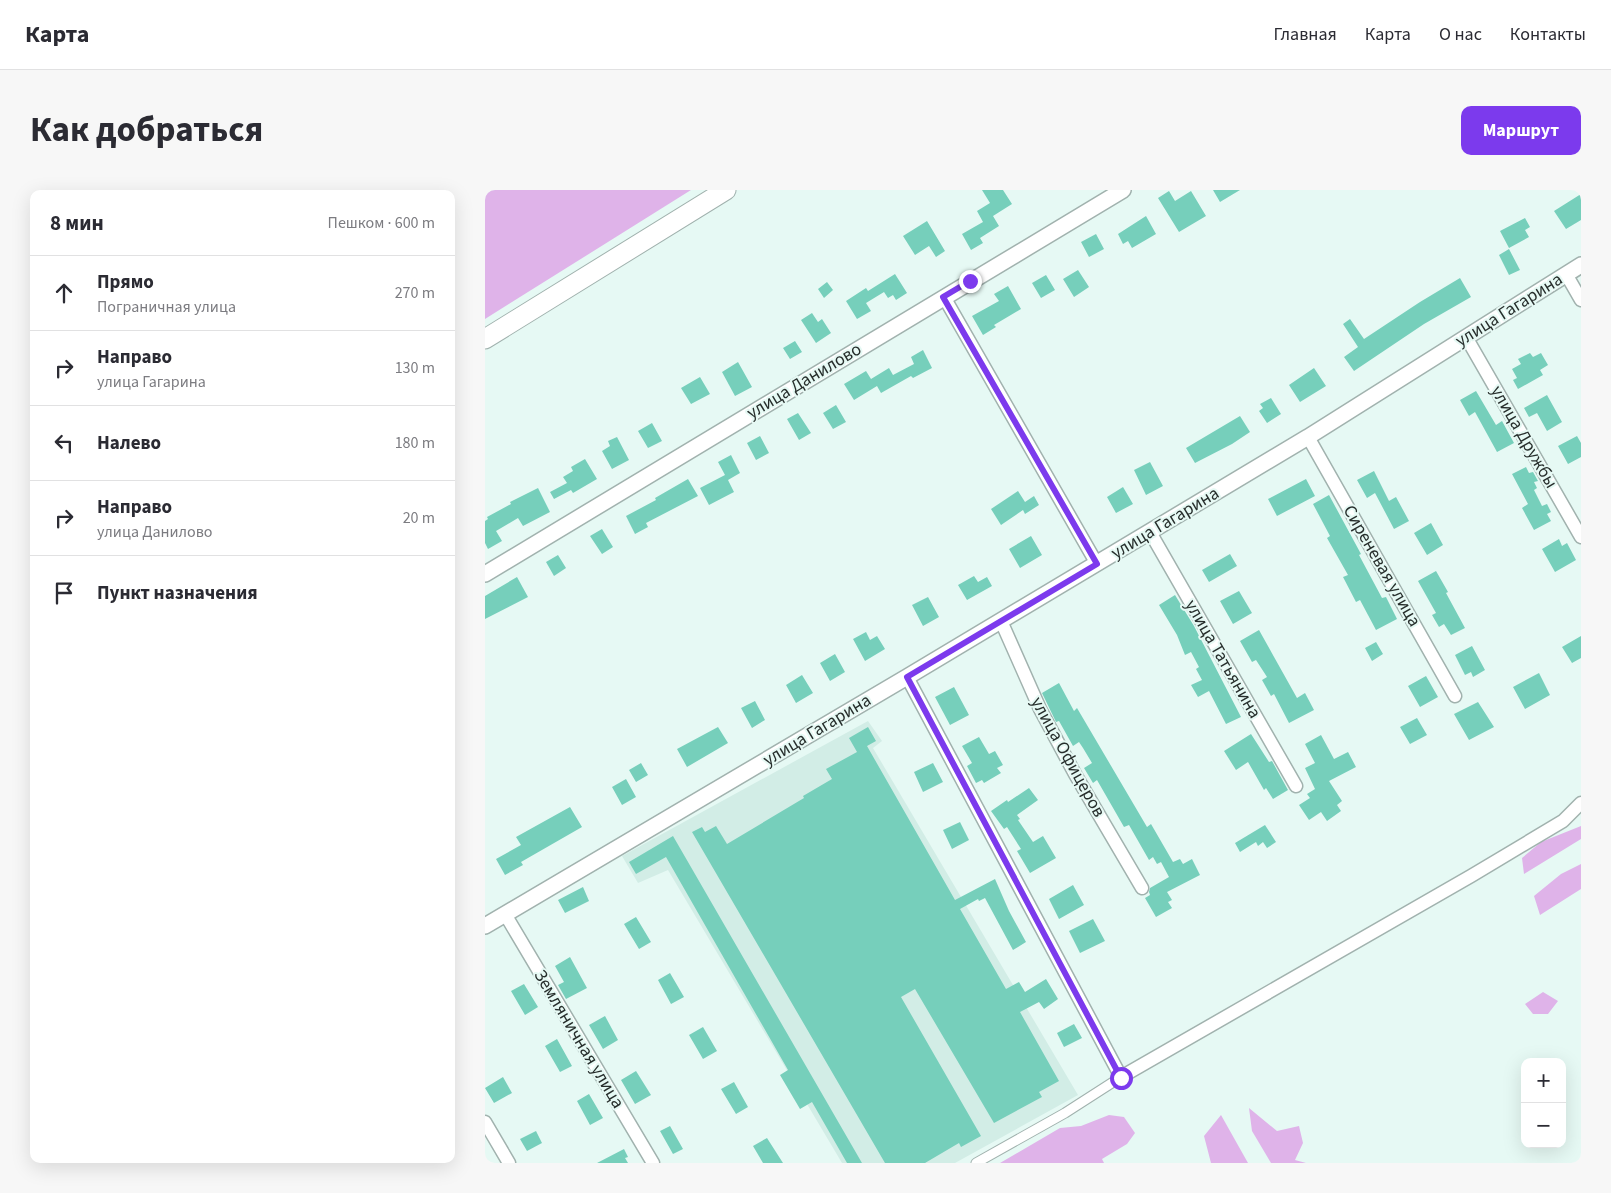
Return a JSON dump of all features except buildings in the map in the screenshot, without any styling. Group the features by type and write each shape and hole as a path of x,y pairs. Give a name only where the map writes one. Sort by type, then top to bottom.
{"main road":[{"path":"485,339 726,190"}],"street":[{"name":"улица Данилово","path":"485,574 1123,190"},
{"name":"улица Гагарина","path":"485,926 1308,437 1581,265"},
{"path":"1566,274 1581,300"},
{"path":"943,297 1097,564"},
{"name":"улица Дружбы","path":"1466,337 1581,537"},
{"name":"Сиреневая улица","path":"1308,437 1455,696"},
{"name":"улица Татьянина","path":"1150,532 1296,786"},
{"name":"улица Офицеров","path":"1001,621 1040,709 1075,774 1142,888"},
{"path":"907,677 1121,1078"},
{"path":"977,1163 1471,876 1563,820 1581,803"},
{"name":"Земляничная улица","path":"505,914 653,1163"},
{"path":"485,1122 509,1163"}],"shaded area":[{"path":"485,190 691,190 485,319"},
{"path":"868,721 882,741 873,748 1078,1095 955,1163 842,1163 668,870 638,883 622,856"},
{"path":"1581,826 1581,839 1524,874 1522,858 1541,842"},
{"path":"1581,864 1581,889 1540,915 1534,896 1561,874"},
{"path":"1543,992 1558,1001 1548,1014 1533,1014 1525,1004"},
{"path":"1249,1108 1277,1131 1299,1126 1303,1143 1295,1160 1306,1163 1271,1163 1252,1131"},
{"path":"1109,1115 1124,1117 1135,1133 1127,1144 1102,1159 1104,1163 1000,1163 1060,1128 1081,1126"},
{"path":"1221,1115 1248,1163 1211,1163 1204,1136"}],"route":[{"path":"970,281 943,297 1097,564 907,677 1121,1078"}]}
